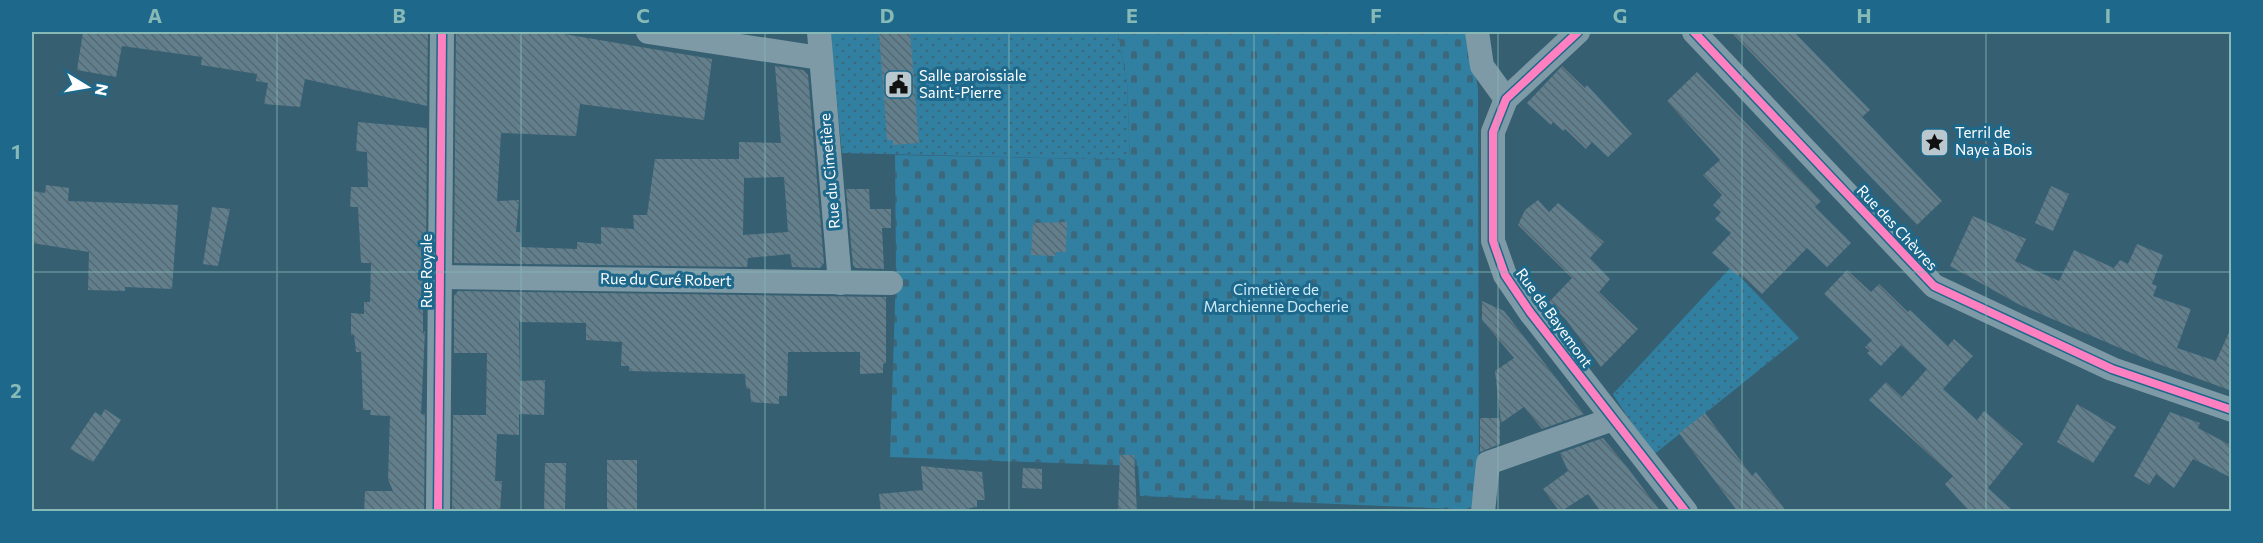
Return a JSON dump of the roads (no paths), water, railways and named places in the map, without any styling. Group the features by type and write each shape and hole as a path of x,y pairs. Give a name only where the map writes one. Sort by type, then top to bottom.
{"street":[{"name":"Rue Royale","path":"438,512 442,32"},
{"path":"648,32 820,58"},
{"name":"Rue du Cimetière","path":"819,32 840,283"},
{"path":"1477,32 1482,66 1506,99"},
{"name":"Rue de Bayemont","path":"1578,32 1506,99 1493,132 1493,241 1505,275 1530,312 1686,512"},
{"name":"Rue des Chèvres","path":"1694,32 1934,286 2112,369 2232,410"},
{"name":"Rue du Curé Robert","path":"441,277 891,284"},
{"path":"1483,512 1488,463 1613,418"}],"place":[{"name":"Salle paroissiale Saint-Pierre","path":"898,85"},
{"name":"Terril de Naye à Bois","path":"1934,142"}],"park label":[{"name":"Cimetière de Marchienne Docherie","path":"1276,298"}]}
